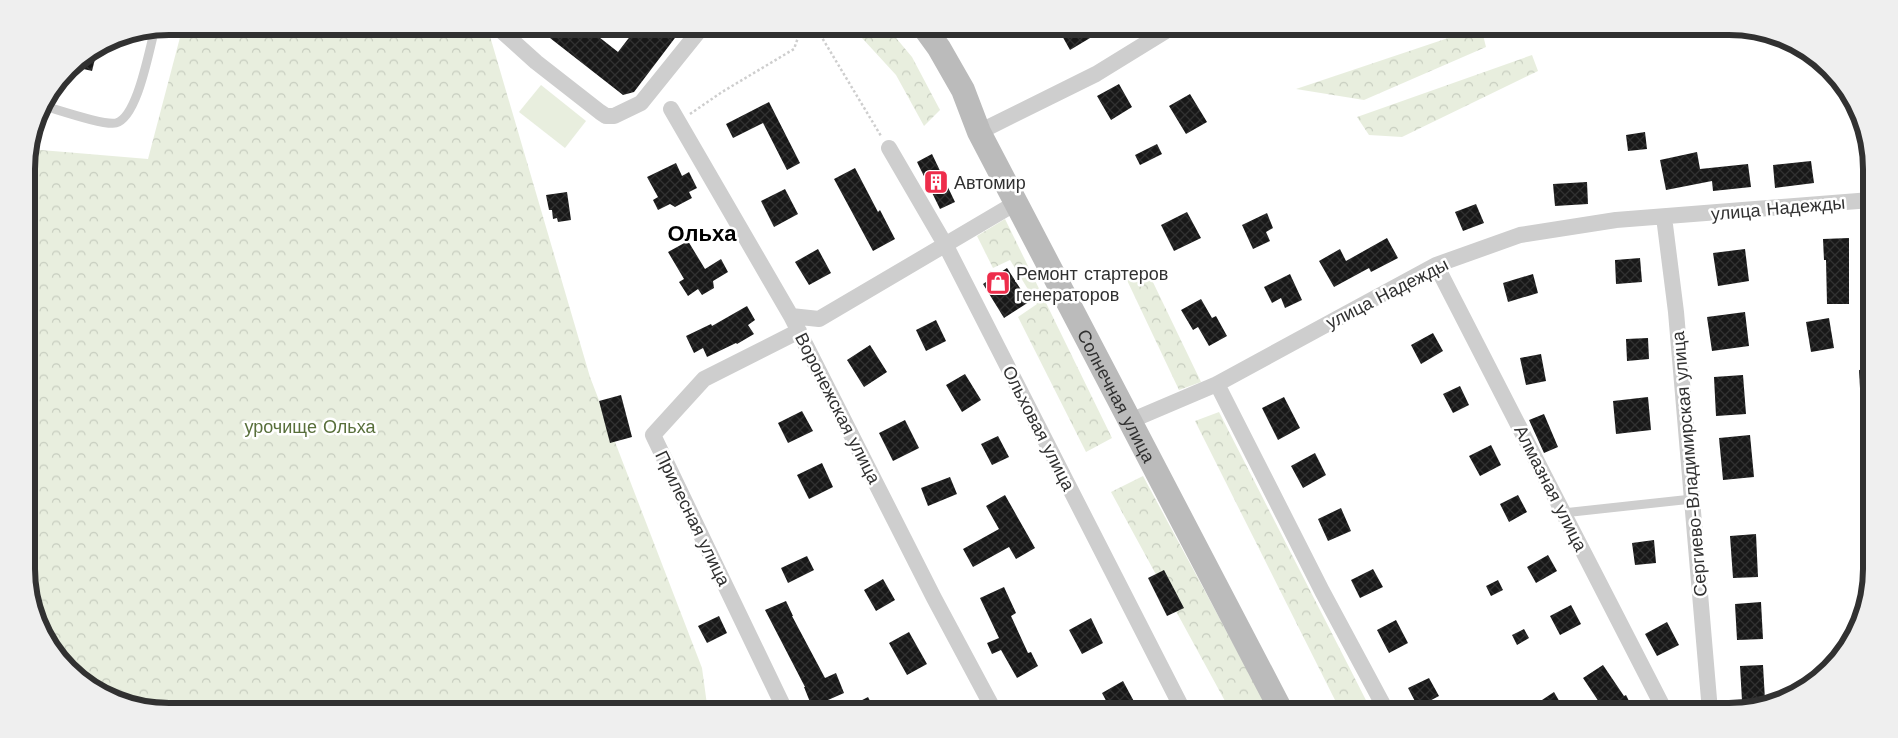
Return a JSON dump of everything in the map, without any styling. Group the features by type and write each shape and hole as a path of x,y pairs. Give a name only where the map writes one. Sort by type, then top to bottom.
{"street":[{"path":"506,35 536,62 600,112 606,116 614,116 642,102 696,35"},
{"name":"Солнечная улица","path":"930,35 963,90 979,132 1277,703"},
{"path":"979,132 1096,74 1159,35"},
{"name":"Воронежская улица","path":"674,116 791,316 934,598 990,703"},
{"name":"Ольховая улица","path":"888,148 946,246 1179,703"},
{"name":"улица Надежды","path":"1130,421 1217,384 1436,265 1520,235 1616,220 1863,201"},
{"path":"791,316 819,319 946,246 1016,203"},
{"name":"Сергиево-Владимирская улица","path":"1664,217 1676,312 1709,703"},
{"name":"Алмазная улица","path":"1436,265 1660,703"},
{"name":"Прилесная улица","path":"782,703 653,435 704,379 799,331"},
{"path":"1217,384 1322,591 1382,703"}],"lane":[{"path":"50,107 104,122 117,123 126,116 135,103 153,36"},
{"path":"1563,513 1692,499"}],"path":[{"path":"674,116 722,92 794,48 799,35"},
{"path":"820,35 888,148"}],"green space":[{"name":"урочище Ольха","path":"181,35 490,35 590,377 702,668 707,703 160,703 126,696 94,680 81,670 58,644 49,628 42,612 35,578 36,151 148,159"},
{"path":"859,35 894,35 912,57 940,110 924,126 896,75"},
{"path":"1457,35 1483,35 1486,47 1364,100 1296,89"},
{"path":"1532,55 1538,71 1402,137 1369,135 1357,117"},
{"path":"541,85 586,121 565,148 519,112"},
{"path":"1005,219 1112,438 1086,452 1018,317 1037,304 1010,260 993,268 977,236"},
{"path":"1125,276 1150,276 1201,382 1179,390"},
{"path":"1219,412 1367,703 1336,703 1195,421"},
{"path":"1143,476 1265,703 1226,703 1111,492"}],"building":[{"path":"552,35 596,35 618,52 631,35 677,35 634,92 623,95 550,38"},
{"path":"1062,35 1095,35 1070,50"},
{"path":"95,57 92,71 81,68"},
{"path":"1119,84 1132,107 1111,120 1097,96"},
{"path":"1190,94 1207,122 1186,134 1169,106"},
{"path":"769,102 800,163 787,170 763,123 733,138 726,124"},
{"path":"1645,132 1647,149 1628,151 1626,135"},
{"path":"1157,144 1162,154 1140,165 1135,155"},
{"path":"1697,152 1700,169 1748,164 1751,187 1713,191 1712,181 1666,190 1660,160"},
{"name":"Автомир","path":"932,154 955,202 940,209 917,162"},
{"path":"1811,161 1814,183 1775,188 1773,165"},
{"path":"676,163 682,176 689,172 697,188 689,192 692,198 675,207 670,204 658,210 653,200 658,197 647,177"},
{"path":"855,168 878,212 880,210 895,239 873,251 834,179"},
{"path":"1587,182 1588,204 1555,206 1553,184"},
{"path":"785,189 798,214 774,227 761,201"},
{"path":"567,192 571,220 558,222 557,218 553,219 552,210 549,210 546,195"},
{"path":"1476,204 1484,223 1463,231 1455,212"},
{"path":"1187,212 1201,238 1174,251 1161,225"},
{"path":"1267,213 1273,228 1266,232 1270,241 1253,249 1242,225"},
{"path":"1387,238 1398,258 1371,272 1369,268 1334,287 1319,261 1340,249 1346,261"},
{"path":"1849,238 1849,304 1827,304 1826,260 1824,260 1823,239"},
{"path":"688,241 705,269 721,259 728,272 713,281 714,288 702,295 698,289 688,296 679,282 684,279 668,252"},
{"path":"818,249 831,273 809,285 795,262"},
{"path":"1745,249 1749,281 1718,286 1713,253"},
{"path":"1640,258 1642,282 1616,284 1615,260"},
{"path":"1007,268 1029,302 1004,318 983,284"},
{"path":"1290,274 1302,300 1285,308 1281,298 1272,303 1264,287"},
{"path":"1533,274 1538,293 1508,302 1503,283"},
{"path":"1201,299 1212,318 1216,316 1227,336 1209,346 1198,327 1193,330 1181,310"},
{"path":"747,306 755,320 748,325 754,334 737,344 707,357 703,348 694,353 686,336 711,324 712,326"},
{"path":"1745,312 1749,346 1712,351 1707,317"},
{"path":"1829,318 1834,348 1811,352 1806,322"},
{"path":"936,320 946,341 926,351 916,330"},
{"path":"1433,333 1443,351 1421,364 1411,345"},
{"path":"1648,338 1649,359 1627,361 1626,339"},
{"path":"870,345 887,372 864,387 847,360"},
{"path":"1541,354 1546,381 1526,385 1520,358"},
{"path":"1859,370 1863,370 1863,425 1862,425"},
{"path":"965,374 981,400 962,412 946,385"},
{"path":"1743,375 1746,414 1716,416 1714,377"},
{"path":"1460,386 1469,405 1453,413 1443,394"},
{"path":"621,395 632,437 610,443 599,401"},
{"path":"1284,397 1300,428 1278,440 1262,408"},
{"path":"1648,397 1651,430 1616,434 1613,401"},
{"path":"802,411 813,431 788,443 778,423"},
{"path":"1544,414 1558,447 1544,453 1529,420"},
{"path":"905,420 919,448 893,461 879,433"},
{"path":"1750,435 1754,477 1723,480 1719,438"},
{"path":"998,436 1009,457 992,465 981,444"},
{"path":"1491,445 1501,465 1480,476 1469,456"},
{"path":"1315,453 1326,475 1303,488 1291,466"},
{"path":"822,463 833,487 809,499 797,475"},
{"path":"950,477 957,494 928,506 921,488"},
{"path":"1005,495 1035,548 1016,559 1009,547 973,567 963,549 999,529 986,506"},
{"path":"1518,495 1527,512 1509,522 1500,504"},
{"path":"1341,508 1351,531 1328,541 1318,519"},
{"path":"1756,534 1758,577 1733,578 1730,536"},
{"path":"1654,540 1656,563 1635,565 1632,543"},
{"path":"1548,555 1557,571 1536,583 1527,567"},
{"path":"807,556 814,570 788,583 781,568"},
{"path":"1373,569 1383,587 1360,598 1351,580"},
{"path":"1164,570 1184,608 1167,616 1148,578"},
{"path":"883,579 895,600 876,611 864,590"},
{"path":"1498,580 1503,590 1491,596 1486,586"},
{"path":"1004,587 1016,613 1011,616 1028,653 1031,652 1038,666 1017,678 1001,650 992,654 987,643 999,638 980,598"},
{"path":"786,601 825,678 836,673 844,693 821,703 810,703 805,687 765,610"},
{"path":"1761,602 1763,639 1737,640 1735,604"},
{"path":"1571,605 1581,624 1560,635 1550,616"},
{"path":"719,616 727,633 707,643 698,626"},
{"path":"1091,618 1103,643 1082,654 1069,630"},
{"path":"1396,620 1408,643 1389,653 1377,630"},
{"path":"1667,622 1679,645 1657,656 1645,634"},
{"path":"1524,629 1529,638 1517,645 1512,635"},
{"path":"909,632 927,664 907,675 889,643"},
{"path":"1603,665 1630,703 1600,703 1583,678"},
{"path":"1763,665 1765,698 1742,701 1740,666"},
{"path":"1429,678 1439,696 1426,703 1416,703 1408,688"},
{"path":"1123,681 1135,703 1107,703 1102,693"},
{"path":"1554,692 1560,703 1544,703 1542,700"},
{"path":"868,697 871,703 856,703"}],"place":[{"name":"Автомир","path":"936,182"},
{"name":"Ремонт стартеров генераторов","path":"998,283"}],"district":[{"name":"Ольха","path":"702,233"}]}
